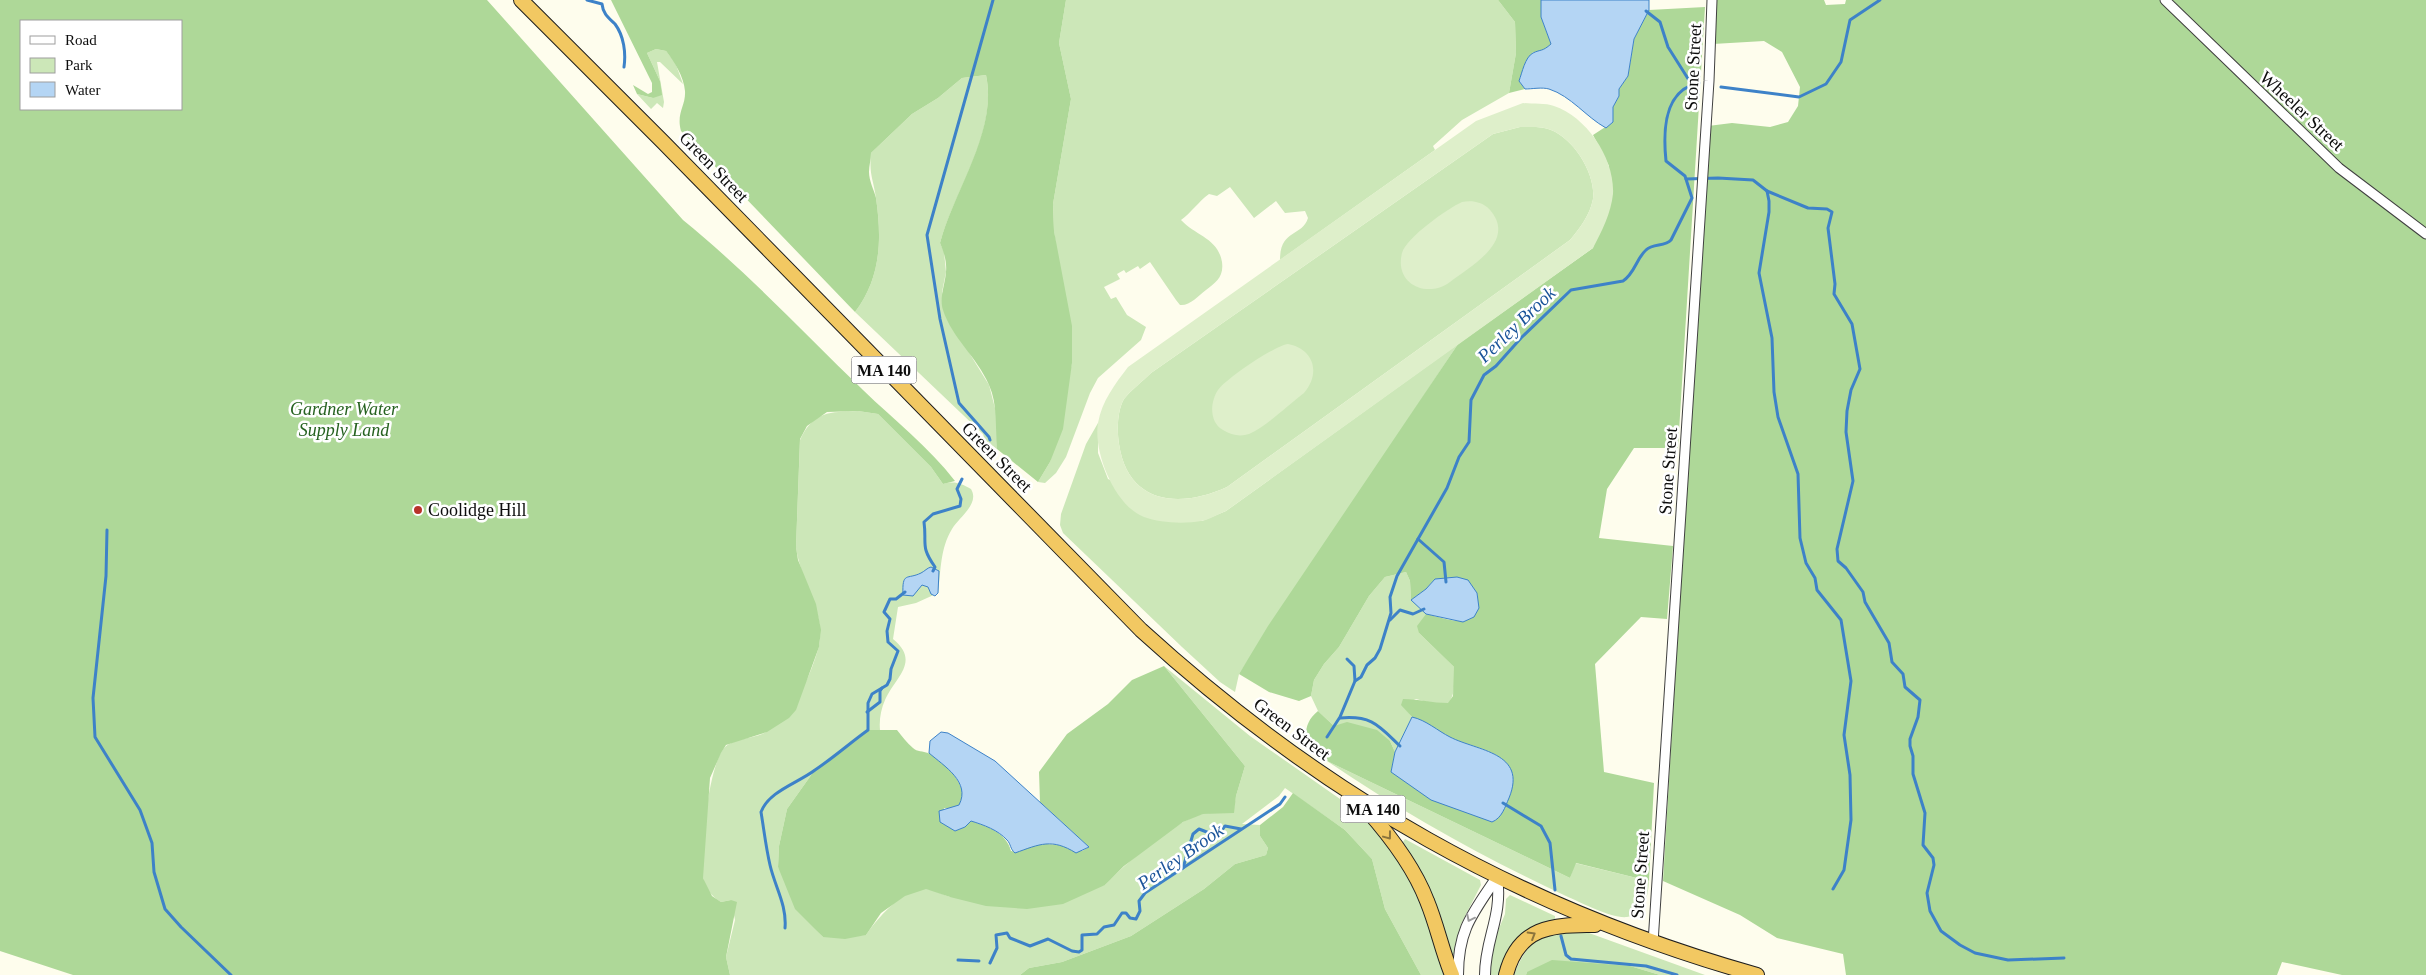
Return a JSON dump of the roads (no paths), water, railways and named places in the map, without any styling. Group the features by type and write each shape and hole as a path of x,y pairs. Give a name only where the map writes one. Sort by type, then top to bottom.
{"highway":[{"name":"Green Street","path":"521,0 663,142 1141,630 1176,662 1250,722 1357,798 1419,836 1497,878"},
{"path":"1357,798 1395,844 1419,883 1430,908 1452,975"},
{"name":"MA 140","path":"1497,878 1607,926 1653,943 1756,975"},
{"path":"1506,975 1515,952 1524,940 1532,934 1563,925 1607,926"}],"street":[{"name":"Stone Street","path":"1653,943 1709,81 1712,0"},
{"name":"Wheeler Street","path":"2165,0 2339,168 2426,234"},
{"path":"1458,975 1460,948 1466,924 1475,907 1497,878"},
{"path":"1485,975 1488,946 1499,906 1497,878"}],"water":[{"path":"1541,0 1649,0 1649,10 1634,39 1628,76 1619,89 1619,96 1613,107 1613,122 1606,128 1557,92 1546,88 1525,89 1519,81 1530,55 1551,44 1541,17"},
{"path":"931,567 939,571 938,593 935,596 931,594 928,587 922,585 913,596 903,595 903,582 906,578"},
{"path":"1457,577 1468,580 1477,593 1479,608 1474,617 1463,622 1426,614 1411,600 1426,589 1435,579"},
{"path":"1412,717 1461,742 1486,750 1506,762 1512,771 1513,783 1503,812 1498,818 1492,822 1431,800 1391,772 1395,752"},
{"path":"941,732 948,733 995,761 1089,847 1076,853 1060,845 1046,844 1015,853 1003,836 986,826 971,821 965,827 955,831 940,822 939,811 959,805 962,797 959,782 954,775 929,753 930,741"}],"waterway":[{"path":"587,0 602,4 605,13 618,29 624,45 624,67"},
{"path":"990,440 959,403 940,319 927,235 993,0"},
{"name":"Perley Brook","path":"1721,87 1799,97 1826,84 1841,62 1850,20 1880,0"},
{"path":"1646,11 1660,22 1668,47 1692,85"},
{"name":"Perley Brook","path":"1327,737 1340,717 1355,681 1361,677 1367,665 1375,658 1380,649 1391,613 1390,597 1397,576 1447,488 1459,457 1469,442 1471,400 1484,375 1496,366 1521,338 1571,290 1623,281 1646,250 1652,246 1666,244 1671,240 1692,198 1685,176 1666,161 1666,125 1672,103 1678,94 1687,87 1699,83"},
{"path":"1686,179 1753,180 1767,191 1769,212 1759,273 1772,338 1774,392 1778,417 1798,474 1800,538 1806,563 1815,578 1817,590 1841,620 1851,681 1844,735 1850,775 1851,820 1844,870 1833,889"},
{"path":"1767,191 1808,208 1827,209 1832,212 1828,228 1835,284 1834,294 1852,324 1860,369 1851,390 1847,411 1846,432 1853,481 1837,549 1838,561 1846,568 1863,592 1865,602 1889,643 1892,662 1903,674 1905,687 1920,700 1918,717 1910,739 1910,746 1913,756 1913,774 1925,813 1923,845 1933,858 1934,865 1927,893 1930,911 1941,931 1975,953 2008,960 2064,958"},
{"path":"933,571 935,567 927,554 925,545 924,522 933,514 960,506 961,499 957,489 962,479"},
{"path":"107,530 106,576 93,698 95,737 140,810 152,843 154,872 165,909 231,975"},
{"path":"1418,539 1444,562 1446,582"},
{"path":"785,928 784,912 770,865 761,812 770,798 808,775 868,730 868,703 872,694 887,685 898,651 888,642 887,631 890,619 884,612 890,599 896,599 905,592"},
{"path":"1390,620 1400,610 1413,614 1424,609"},
{"path":"1347,659 1354,666 1355,681"},
{"path":"867,712 880,702 880,691 882,688"},
{"path":"1340,718 1368,720 1400,746"},
{"name":"Perley Brook","path":"990,963 997,948 996,935 1007,933 1010,938 1030,946 1048,939 1072,951 1079,952 1082,950 1082,935 1097,934 1104,927 1114,925 1122,913 1126,913 1130,918 1136,919 1140,911 1139,901 1145,893 1280,804 1285,797"},
{"path":"1503,803 1541,826 1550,843 1555,890"},
{"path":"1183,868 1193,834 1199,829 1217,836 1225,826 1241,829"},
{"path":"1561,936 1566,955 1571,959 1646,966 1677,975"},
{"name":"Perley Brook","path":"958,960 979,961"}],"place":[{"name":"Coolidge Hill","path":"418,510"}],"park label":[{"name":"Gardner Water Supply Land","path":"344,419"}]}
